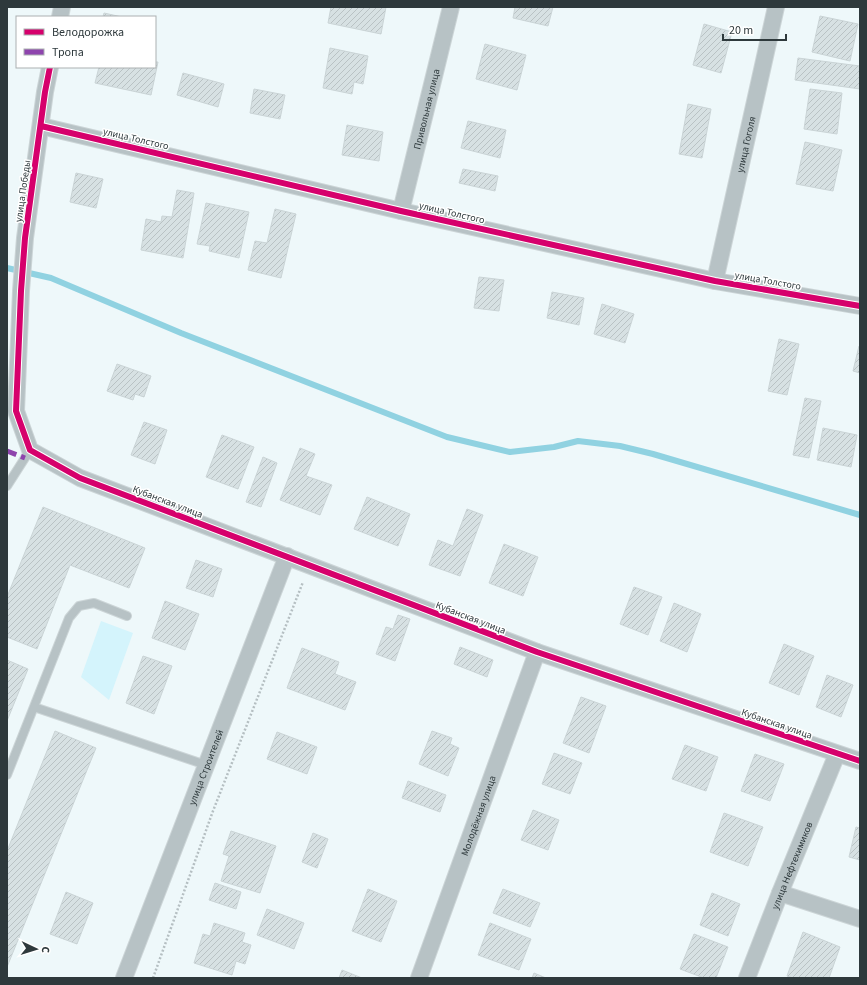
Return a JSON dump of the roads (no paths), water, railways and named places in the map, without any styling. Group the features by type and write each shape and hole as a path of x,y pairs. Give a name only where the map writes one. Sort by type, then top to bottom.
{"street":[{"name":"Привольная улица","path":"401,211 451,7"},
{"name":"улица Гоголя","path":"715,281 776,7"},
{"name":"улица Победы","path":"30,450 16,411 21,291 25,238 45,92 50,68"},
{"name":"улица Толстого","path":"41,126 401,211 715,281 860,306"},
{"name":"Кубанская улица","path":"30,450 80,478 537,652 860,761"},
{"name":"улица Строителей","path":"124,978 287,556"},
{"name":"Молодёжная улица","path":"419,978 537,652"},
{"name":"улица Нефтехимиков","path":"747,978 837,754"},
{"path":"780,893 860,919"}],"lane":[{"path":"7,486 30,450"},
{"path":"7,775 69,618 79,606 94,603 127,616"},
{"path":"34,707 206,766"}],"waterway":[{"path":"7,268 51,278 181,333 447,437 510,452 554,447 578,441 620,446 653,454 860,515"}]}
